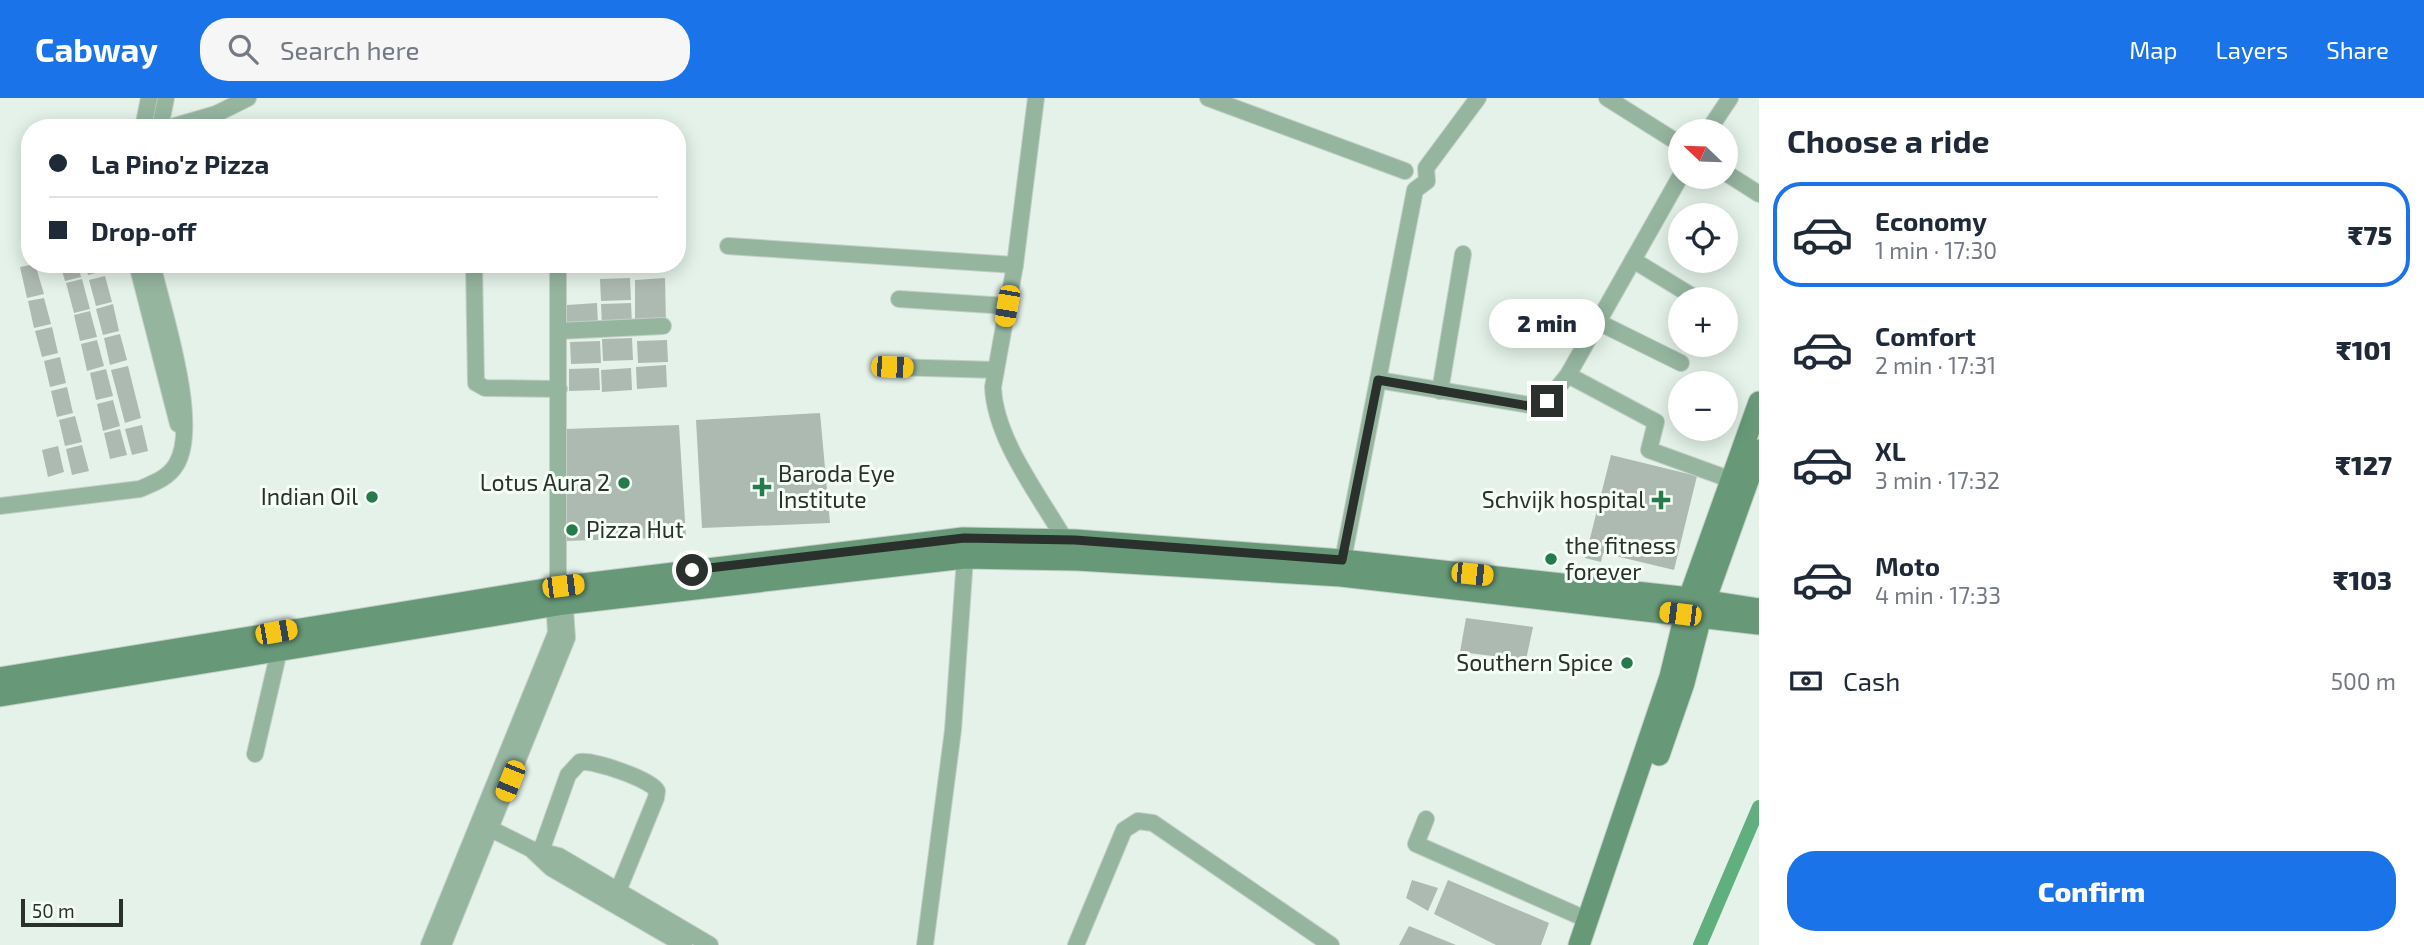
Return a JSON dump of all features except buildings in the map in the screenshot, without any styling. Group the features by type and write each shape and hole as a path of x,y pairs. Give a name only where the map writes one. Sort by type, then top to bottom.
{"main road":[{"path":"1579,945 1738,482 1759,402"},
{"path":"1738,482 1759,450"},
{"path":"0,696 277,641 559,594 964,538 1065,540 1695,608 1759,609"},
{"path":"559,594 965,558 1342,568"},
{"path":"1695,608 1759,624"},
{"path":"1592,945 1684,683 1695,608"},
{"path":"0,678 277,641"}],"street":[{"path":"145,119 149,98"},
{"path":"162,119 166,98"},
{"path":"199,119 216,114 248,98"},
{"path":"1036,98 1015,265 996,370 993,402 1000,428 1065,540"},
{"path":"1208,98 1405,171"},
{"path":"1342,568 1415,190 1427,181 1426,168 1478,98"},
{"path":"1607,98 1668,136"},
{"path":"1716,119 1730,98"},
{"path":"1405,171 1416,164 1426,168"},
{"path":"1405,171 1406,182 1415,190"},
{"path":"1738,181 1759,194"},
{"path":"1378,380 1536,406 1547,401 1568,375 1673,189"},
{"path":"728,246 1015,265"},
{"path":"1440,391 1463,254"},
{"path":"1633,260 1677,287"},
{"path":"139,273 185,447"},
{"path":"0,506 140,489 168,474 185,447 183,397 154,273"},
{"path":"474,273 476,383 485,388 559,389"},
{"path":"443,945 556,633 559,594 558,273"},
{"path":"899,299 1007,306"},
{"path":"1598,322 1681,363"},
{"path":"559,331 663,326"},
{"path":"892,367 996,370"},
{"path":"1568,375 1656,422 1649,450 1738,482"},
{"path":"925,945 953,730 965,558"},
{"path":"255,754 277,641"},
{"path":"536,850 568,775 580,762 592,762 650,782 657,791 656,798 618,891"},
{"path":"1426,819 1416,844 1588,920"},
{"path":"1076,945 1124,830 1138,821 1153,823 1331,945"},
{"path":"486,826 536,850 559,856 710,945"},
{"path":"429,945 486,826"},
{"path":"536,850 551,868 684,945"}],"waterway":[{"path":"1700,945 1759,807"}],"place":[{"name":"Lotus Aura 2","path":"624,483"},
{"name":"Baroda Eye Institute","path":"762,487"},
{"name":"Indian Oil","path":"372,497"},
{"name":"Schvijk hospital","path":"1661,500"},
{"name":"Pizza Hut","path":"572,530"},
{"name":"the fitness forever","path":"1551,559"},
{"name":"Southern Spice","path":"1627,663"}],"route":[{"path":"692,570 964,538 1075,540 1342,560 1378,380 1529,406 1547,401"}]}
